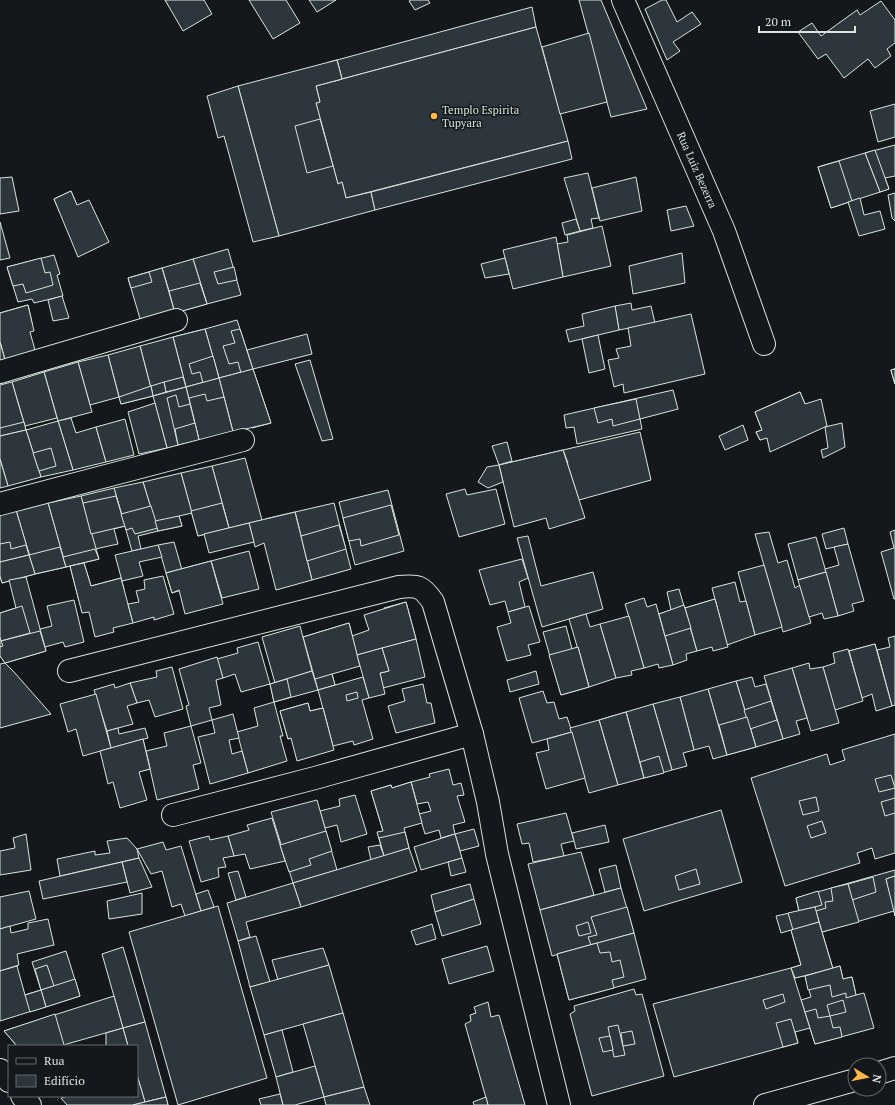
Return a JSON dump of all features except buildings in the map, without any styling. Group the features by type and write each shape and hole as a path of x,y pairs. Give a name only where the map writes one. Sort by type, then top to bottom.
{"street":[{"name":"Rua Luiz Bezerra","path":"623,0 724,231 764,344"},
{"path":"0,372 176,320"},
{"path":"0,504 243,440"},
{"path":"69,671 399,587 414,585 426,591 433,602 472,734 488,802 497,854 559,1105"},
{"path":"173,815 308,780 472,734"},
{"path":"0,1070 8,1079"},
{"path":"765,1105 847,1082"},
{"path":"23,1097 30,1105"}],"place":[{"name":"Templo Espirita Tupyara","path":"434,116"}]}
